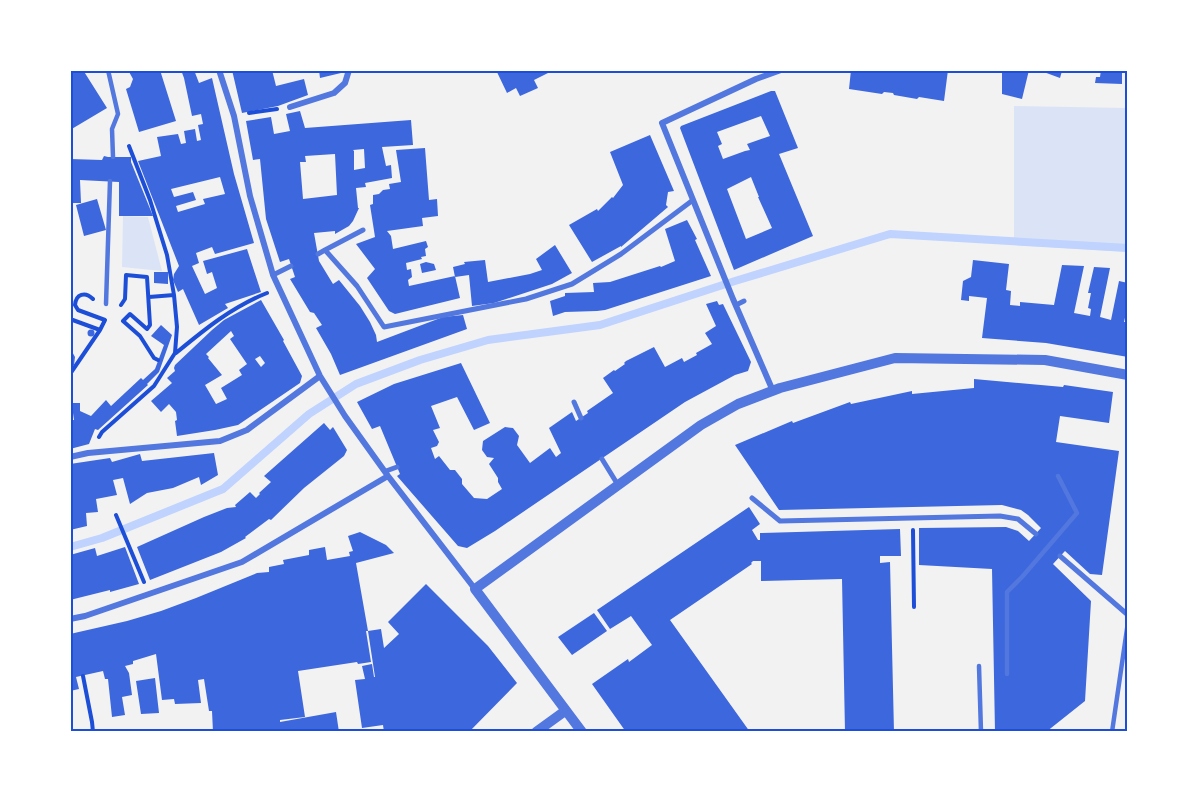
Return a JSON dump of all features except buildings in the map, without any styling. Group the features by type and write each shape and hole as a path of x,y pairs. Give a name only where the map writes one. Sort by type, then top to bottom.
{"street":[{"path":"219,70 234,116 250,196 273,275 320,376 345,416 582,732"},
{"path":"290,107 334,93 345,83 349,70"},
{"path":"773,391 721,271 662,123 756,79 781,70"},
{"path":"325,250 357,286 384,327 526,299 572,284 621,254 693,200"},
{"path":"318,254 363,230"},
{"path":"273,275 291,266"},
{"path":"734,302 744,301"},
{"path":"475,589 701,425 738,404 780,388 895,358 1045,360 1128,375"},
{"path":"70,457 88,453 220,441 247,430 320,376"},
{"path":"574,402 581,418"},
{"path":"602,459 618,485"},
{"path":"70,619 242,562 397,467"},
{"path":"752,498 780,521 1000,516 1018,519 1036,534"},
{"path":"1060,556 1128,615"},
{"path":"536,732 565,711"}],"lane":[{"path":"108,70 118,114 112,129 113,157"},
{"path":"106,304 110,182"},
{"path":"1007,674 1007,592 1077,513 1058,476"},
{"path":"1112,732 1128,622"},
{"path":"979,666 981,732"}],"path":[{"path":"234,116 290,107"},
{"path":"118,114 161,231 167,255 177,327 175,353"},
{"path":"125,299 126,275 147,277 150,325 147,328 130,314 123,321 140,336 154,358 163,361"},
{"path":"70,374 105,320 78,310 75,305 76,299 85,294 106,304"},
{"path":"149,297 174,295"},
{"path":"102,432 154,386 163,361 210,325 250,300"},
{"path":"70,319 100,330"},
{"path":"116,515 148,594"},
{"path":"913,535 914,608"},
{"path":"83,676 93,732"}],"shaded area":[{"path":"1014,106 1127,108 1127,252 1014,245"},
{"path":"123,216 148,217 162,271 122,267"}],"waterway":[{"path":"70,547 102,538 223,489 309,414 356,384 420,360 488,340 600,325 890,234 1128,248"}]}
